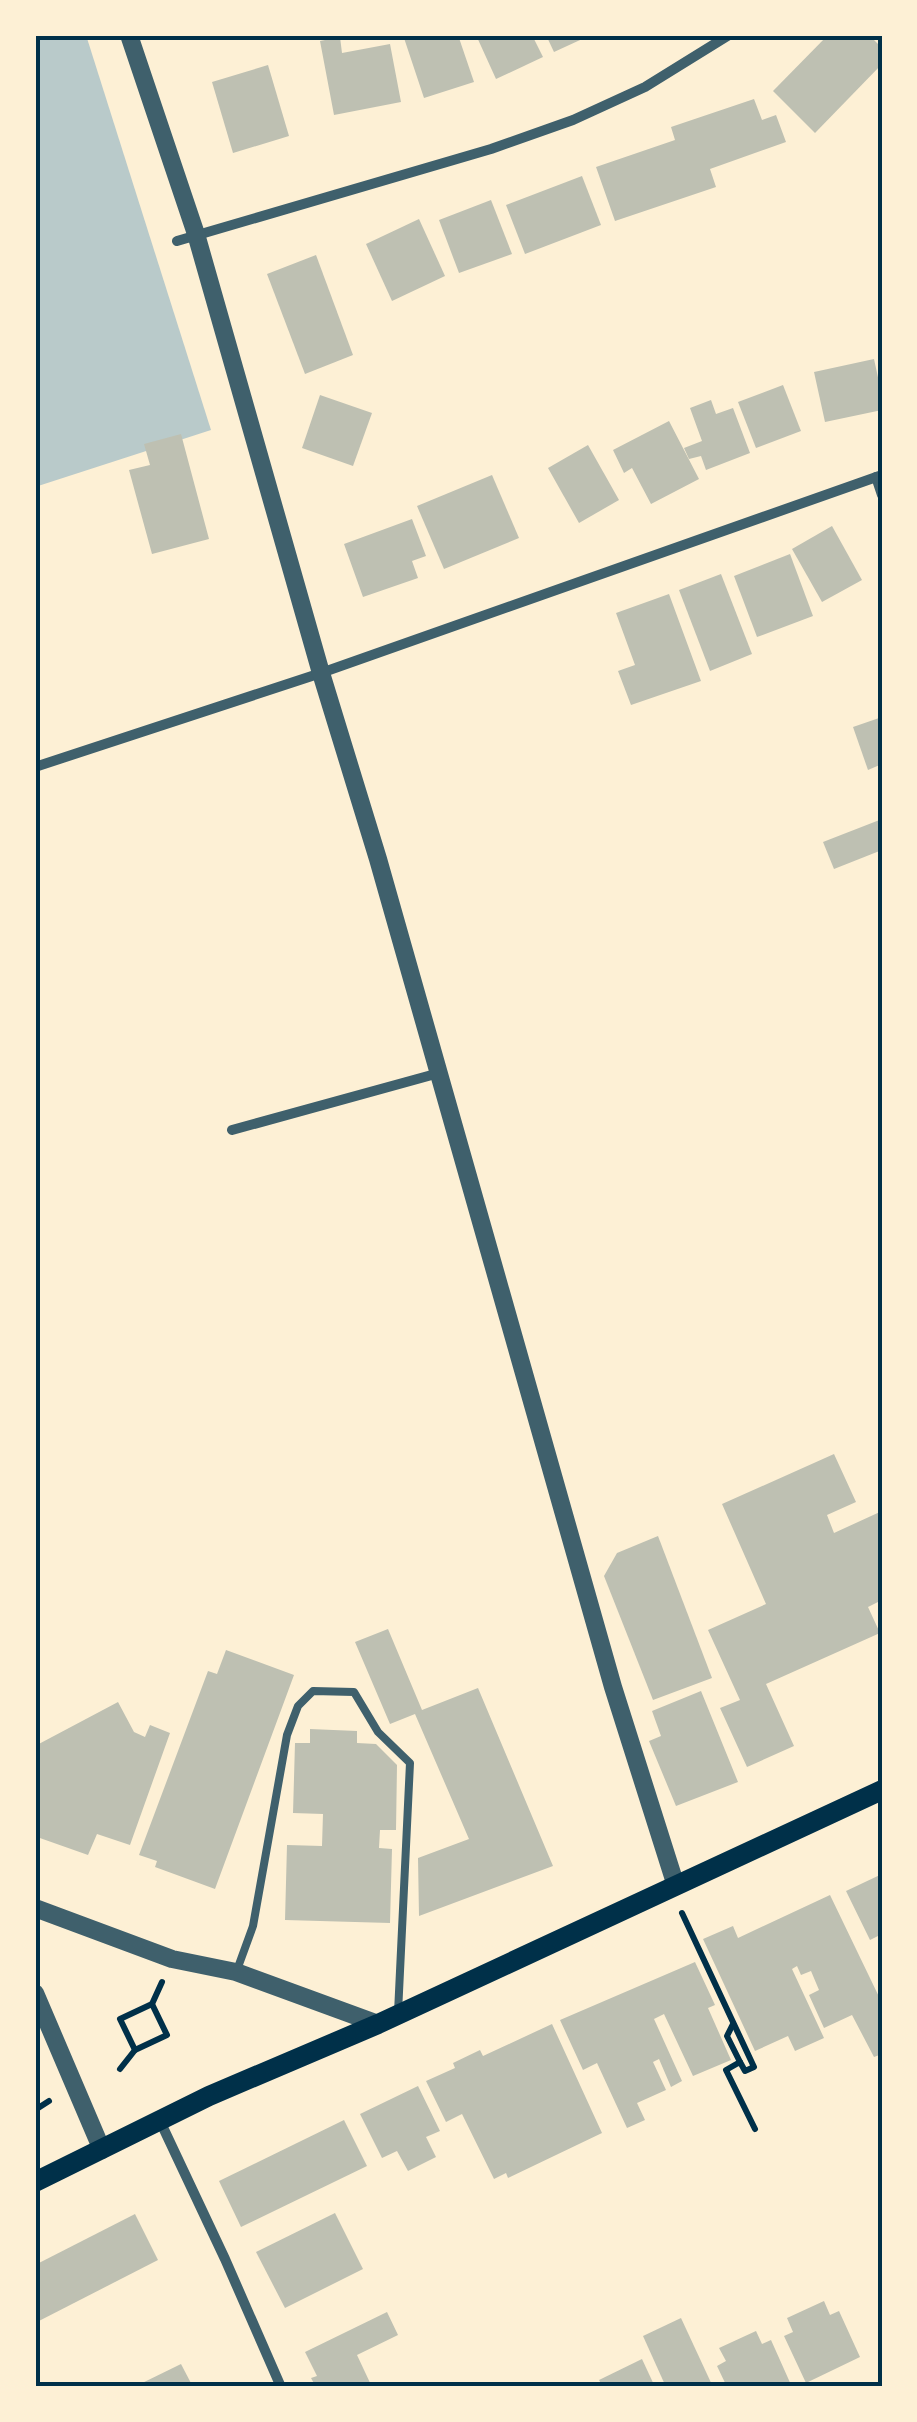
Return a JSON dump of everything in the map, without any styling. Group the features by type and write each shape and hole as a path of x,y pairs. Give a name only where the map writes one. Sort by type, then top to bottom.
{"main road":[{"path":"35,2182 209,2096 378,2024 882,1790"}],"street":[{"path":"129,35 196,234 320,673 378,858 612,1687 673,1887"},
{"path":"177,241 491,149 573,120 645,87 729,35"},
{"path":"35,768 320,673 879,476 882,494"},
{"path":"232,1130 439,1073"},
{"path":"35,1908 172,1960 236,1972 378,2024"},
{"path":"35,1993 102,2150"},
{"path":"160,2121 281,2387"}],"lane":[{"path":"236,1972 253,1926 288,1735 298,1706 313,1691 354,1692 378,1732 410,1763 398,2013"}],"path":[{"path":"673,1887 754,2067 744,2072 727,2036 733,2024"},
{"path":"120,2069 135,2050 167,2035 152,2004 120,2019 135,2050"},
{"path":"740,2062 726,2070 754,2129"},
{"path":"35,2110 49,2102"}],"shaded area":[{"path":"35,35 86,35 211,430 35,487"}],"building":[{"path":"403,35 458,35 474,82 424,98"},
{"path":"476,35 532,35 543,57 496,79"},
{"path":"546,35 591,35 554,52"},
{"path":"828,35 869,35 882,48 882,64 815,133 773,91"},
{"path":"340,37 342,53 390,44 401,102 334,115 320,41"},
{"path":"268,65 289,136 233,153 212,82"},
{"path":"754,99 762,120 776,115 786,142 710,169 716,187 615,221 596,167 675,140 671,127"},
{"path":"582,176 601,225 525,254 506,205"},
{"path":"491,200 512,254 459,273 439,220"},
{"path":"419,219 445,276 392,301 366,244"},
{"path":"316,255 353,355 305,374 267,274"},
{"path":"874,359 882,410 825,422 814,372"},
{"path":"783,385 801,431 756,448 738,402"},
{"path":"320,395 372,413 353,466 302,448"},
{"path":"711,400 716,414 733,408 750,453 706,470 701,456 689,459 684,448 702,441 690,408"},
{"path":"669,421 699,479 651,504 632,468 624,473 613,450"},
{"path":"181,434 209,539 152,554 129,470 150,465 144,444"},
{"path":"588,445 619,500 579,523 548,468"},
{"path":"492,475 519,538 444,569 417,506"},
{"path":"412,519 426,556 412,561 418,578 363,597 344,544"},
{"path":"832,526 862,580 822,602 792,549"},
{"path":"790,554 813,616 757,637 734,576"},
{"path":"721,574 752,654 710,671 679,590"},
{"path":"669,594 701,681 631,705 618,671 635,665 616,613"},
{"path":"882,717 882,764 868,770 853,727"},
{"path":"882,819 882,850 834,869 823,842"},
{"path":"834,1454 856,1502 827,1515 834,1533 882,1511 882,1600 868,1607 880,1633 766,1684 794,1746 747,1767 720,1708 740,1700 708,1630 766,1604 722,1504"},
{"path":"658,1536 712,1678 653,1700 604,1576 617,1553"},
{"path":"388,1629 422,1710 478,1688 553,1866 419,1916 418,1858 469,1839 415,1714 390,1724 355,1642"},
{"path":"226,1650 294,1675 215,1889 155,1867 157,1861 139,1855 208,1671 217,1674"},
{"path":"701,1691 738,1782 676,1806 649,1741 661,1736 652,1711"},
{"path":"118,1702 134,1732 145,1737 150,1725 170,1733 130,1845 97,1834 88,1855 37,1837 35,1746"},
{"path":"310,1729 357,1731 357,1743 376,1744 397,1765 396,1830 380,1830 379,1848 392,1849 390,1923 285,1920 287,1845 322,1846 323,1814 293,1813 295,1743 310,1743"},
{"path":"882,1874 882,1945 878,1936 870,1940 846,1891"},
{"path":"830,1895 882,2003 882,2054 874,2057 852,2015 824,2028 809,1995 819,1990 811,1971 801,1975 797,1966 792,1969 824,2038 795,2051 788,2036 755,2051 703,1939 733,1926 738,1938"},
{"path":"695,1962 715,2005 708,2008 731,2060 693,2076 664,2014 654,2019 682,2081 671,2087 659,2059 653,2062 666,2090 637,2103 645,2120 627,2128 597,2063 583,2070 560,2020"},
{"path":"552,2024 602,2133 508,2178 506,2173 494,2179 462,2114 446,2122 426,2081 455,2068 453,2063 480,2050 483,2056"},
{"path":"418,2086 440,2131 426,2137 436,2157 408,2171 397,2151 382,2158 360,2114"},
{"path":"344,2120 367,2166 241,2227 219,2181"},
{"path":"335,2213 363,2269 285,2308 256,2252"},
{"path":"135,2214 158,2260 35,2323 35,2265"},
{"path":"824,2301 830,2315 839,2311 860,2357 806,2383 784,2336 793,2332 787,2318"},
{"path":"387,2312 398,2335 357,2355 372,2387 316,2387 311,2378 317,2376 305,2352"},
{"path":"681,2318 713,2387 666,2387 643,2336"},
{"path":"756,2331 762,2344 771,2340 792,2387 727,2387 717,2366 726,2361 719,2348"},
{"path":"642,2359 655,2387 603,2387 599,2380"},
{"path":"181,2364 193,2387 134,2387"}]}
